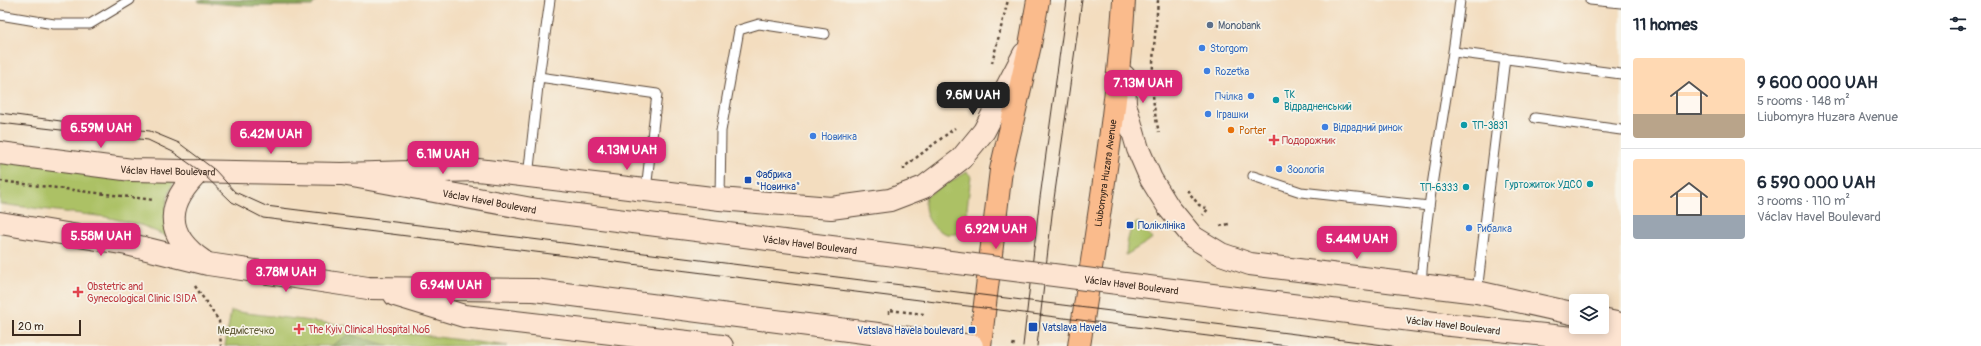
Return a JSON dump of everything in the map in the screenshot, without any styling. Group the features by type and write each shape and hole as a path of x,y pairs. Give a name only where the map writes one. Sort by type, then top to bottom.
{"main road":[{"path":"980,346 1001,170 1030,44 1038,0"},
{"name":"Liubomyra Huzara Avenue","path":"1079,346 1107,153 1122,33 1124,0"},
{"path":"1122,33 1125,104 1138,149 1151,179 1169,208 1194,237 1221,254 1250,264 1477,292 1569,312"},
{"path":"342,174 478,170 720,199 831,208 890,200 913,193 924,187 961,159 984,131 1030,44"},
{"name":"Václav Havel Boulevard","path":"0,153 132,170 342,174 537,210 1452,325 1621,343"},
{"path":"200,171 188,183 175,205 173,221 179,238 189,250 208,264"},
{"path":"0,223 127,244 208,264 368,288 464,316 722,346"},
{"path":"368,288 534,290 972,346"},
{"path":"1609,321 1621,324"}],"lane":[{"path":"0,15 54,24 90,24 130,0"},
{"path":"528,177 539,77 550,0"},
{"path":"1421,286 1430,206 1454,52 1460,0"},
{"path":"1590,0 1621,3"},
{"path":"720,199 721,131 740,30 759,24 825,34"},
{"path":"1454,52 1621,74"},
{"path":"1477,292 1505,58"},
{"path":"539,77 657,94 646,190"},
{"path":"1535,118 1621,130"},
{"path":"1253,176 1302,192 1430,206"}],"path":[{"path":"990,69 1008,0"},
{"path":"1158,0 1151,87 1160,138"},
{"path":"913,193 904,172 904,167 960,124"},
{"path":"0,181 160,201 175,205"},
{"path":"1183,186 1199,205 1208,208"},
{"path":"195,286 219,321 221,346"}],"green space":[{"path":"198,0 316,0 312,6 249,6 199,2"},
{"path":"0,158 175,179 169,194 166,208 170,238 141,225 106,217 0,204"},
{"path":"967,172 971,176 964,233 947,234 941,232 932,224 926,214 926,196"},
{"path":"1138,222 1152,239 1126,255 1130,232"},
{"name":"Медмістечко","path":"231,311 508,346 225,346"},
{"path":"349,334 389,346 331,346"}],"tram line":[{"path":"1023,346 1039,205 1067,0"},
{"path":"1037,346 1053,206 1082,0"},
{"path":"0,113 150,131 179,143 215,170 235,192 266,206 1392,346"},
{"path":"0,123 148,140 173,152 200,171 232,202 263,218 1288,346"}],"place":[{"name":"Monobank","path":"1210,25"},
{"name":"Storgom","path":"1202,48"},
{"name":"Rozetka","path":"1207,71"},
{"name":"Пчілка","path":"1251,96"},
{"name":"ТК Відрадненський","path":"1276,100"},
{"name":"Іграшки","path":"1208,114"},
{"name":"ТП-3831","path":"1464,125"},
{"name":"Відрадний ринок","path":"1325,127"},
{"name":"Porter","path":"1231,130"},
{"name":"Новинка","path":"813,136"},
{"name":"Подорожник","path":"1274,140"},
{"name":"Зоологія","path":"1279,169"},
{"name":"Фабрика \"Новинка\"","path":"748,180"},
{"name":"Гуртожиток УДСО","path":"1590,184"},
{"name":"ТП-6333","path":"1466,187"},
{"name":"Поліклініка","path":"1130,225"},
{"name":"Рибалка","path":"1469,228"},
{"name":"Obstetric and Gynecological Clinic ISIDA","path":"78,292"},
{"name":"Vatslava Havela","path":"1033,327"},
{"name":"The Kyiv Clinical Hospital №6","path":"299,329"},
{"name":"Vatslava Havela boulevard","path":"972,330"}]}
